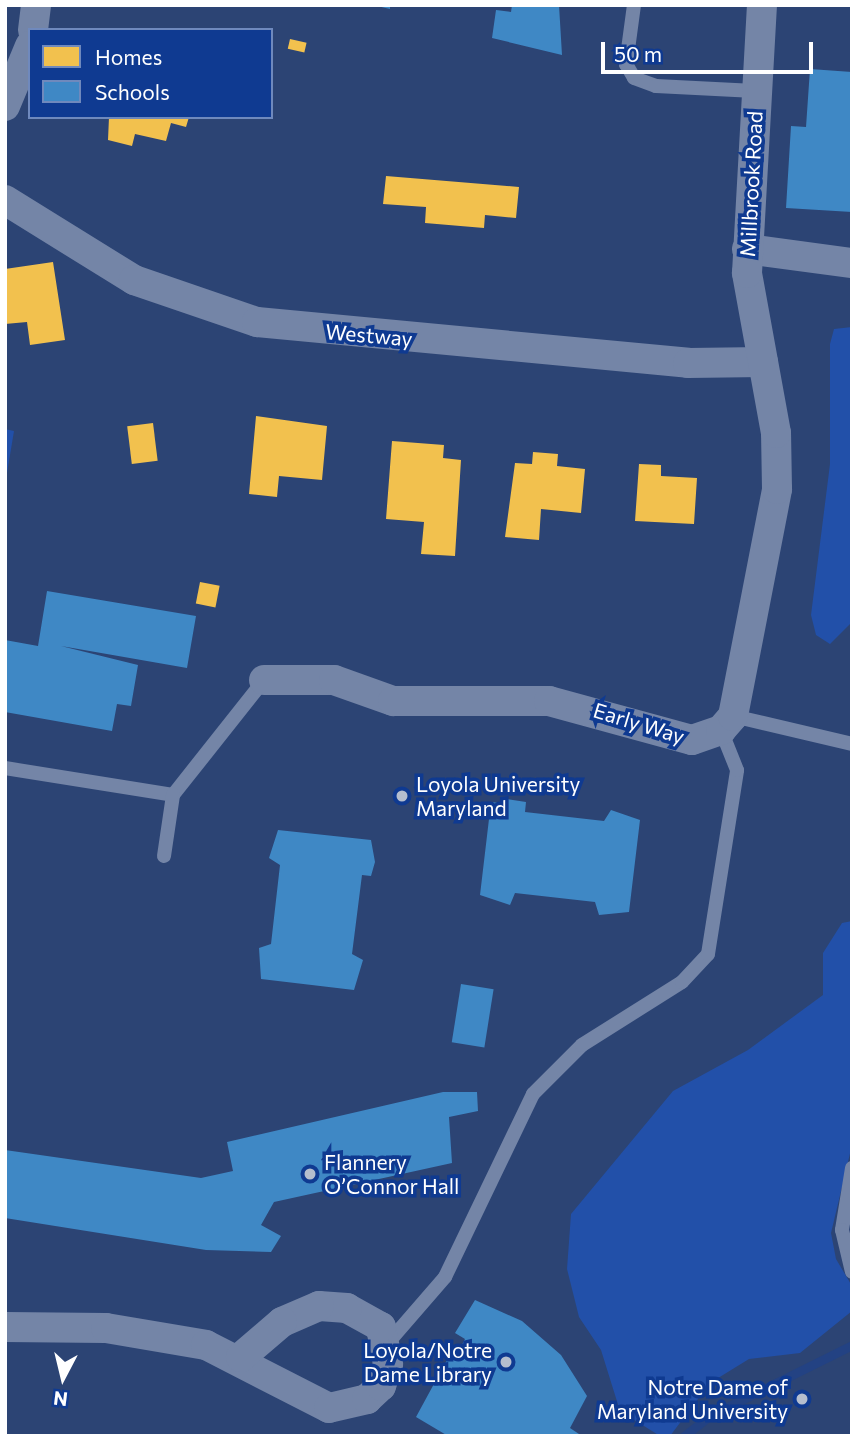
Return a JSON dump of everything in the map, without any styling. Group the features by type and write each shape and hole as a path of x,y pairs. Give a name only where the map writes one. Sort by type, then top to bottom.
{"street":[{"path":"33,28 36,5"},
{"name":"Millbrook Road","path":"762,5 747,249 762,362"},
{"path":"5,106 28,51"},
{"name":"Westway","path":"5,200 134,280 257,322 688,363 762,362"},
{"path":"747,249 852,263"},
{"path":"727,723 777,489 776,433 762,362"},
{"name":"Early Way","path":"264,680 334,680 393,701 549,701 606,712 675,738 727,723"},
{"path":"5,1327 155,1334 241,1357 315,1402 350,1408 381,1386 387,1344 381,1326 365,1314 319,1306 282,1322 241,1357"}],"lane":[{"path":"634,5 626,64 634,78 656,86 755,90"},
{"path":"164,856 173,795 264,680"},
{"path":"387,1344 445,1277 533,1094 582,1045 682,982 708,954 737,771 727,723 852,744"},
{"path":"5,768 173,795"},
{"path":"852,1168 842,1230 852,1272"}],"shaded area":[{"path":"852,327 852,622 830,644 816,635 811,615 830,464 830,344 834,329"},
{"path":"5,429 14,431 5,485"},
{"path":"852,921 852,1145 831,1233 836,1259 852,1286 852,1311 800,1353 749,1359 710,1383 670,1436 660,1436 620,1411 601,1350 579,1317 567,1269 571,1214 673,1091 748,1050 823,995 823,953 842,923"}],"building: Homes":[{"path":"290,39 307,43 304,53 288,49"},
{"path":"109,119 188,119 186,127 171,123 166,141 135,134 132,146 108,140"},
{"path":"386,176 519,187 516,218 485,215 484,228 425,223 426,207 383,204"},
{"path":"53,262 65,340 30,345 27,322 5,324 5,269"},
{"path":"256,416 327,426 322,480 279,476 277,497 249,494"},
{"path":"153,423 158,461 132,464 127,426"},
{"path":"392,441 444,445 443,458 461,460 455,556 421,554 424,522 386,519"},
{"path":"533,452 558,454 557,466 585,469 581,513 541,509 539,540 505,537 515,463 532,464"},
{"path":"639,464 661,465 661,476 697,478 694,524 635,521"},
{"path":"200,582 220,586 215,607 196,604"}],"building: Schools":[{"path":"373,5 390,5 390,9"},
{"path":"512,5 559,5 562,55 492,38 496,10 511,12"},
{"path":"810,69 852,72 852,212 786,208 791,126 806,127"},
{"path":"47,591 196,616 187,668 61,646 138,665 131,706 117,704 112,731 5,712 5,640 38,646"},
{"path":"507,799 526,802 525,812 604,821 611,810 640,820 629,912 599,915 595,902 515,893 510,905 480,895 491,802 507,804"},
{"path":"278,830 371,840 375,862 371,876 362,875 352,954 363,960 354,990 261,979 259,948 271,944 280,865 269,858"},
{"path":"461,984 494,989 484,1047 452,1042"},
{"name":"Flannery O’Connor Hall","path":"443,1092 477,1092 478,1111 449,1117 452,1163 274,1202 261,1225 281,1236 271,1252 206,1250 5,1218 5,1150 201,1178 233,1171 227,1142"},
{"name":"Loyola/Notre Dame Library","path":"475,1300 522,1321 561,1355 587,1396 570,1428 582,1436 448,1436 416,1417 454,1347 459,1350 465,1339 455,1333"}],"waterway":[{"path":"684,1436 711,1415 852,1345"}],"place":[{"name":"Loyola University Maryland","path":"402,796"},
{"name":"Flannery O’Connor Hall","path":"310,1174"},
{"name":"Loyola/Notre Dame Library","path":"506,1362"},
{"name":"Notre Dame of Maryland University","path":"802,1399"}]}
